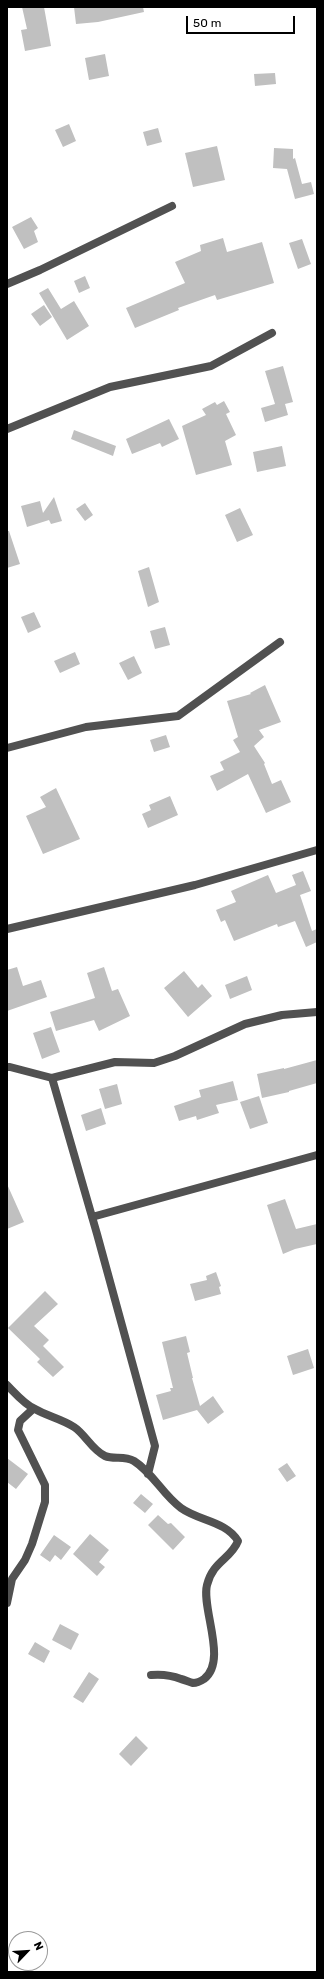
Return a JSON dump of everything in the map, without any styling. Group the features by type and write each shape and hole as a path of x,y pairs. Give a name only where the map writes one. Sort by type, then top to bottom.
{"street":[{"path":"7,284 40,270 172,206"},
{"path":"7,428 110,387 211,366 272,333"},
{"path":"7,748 86,727 178,716 280,642"},
{"path":"7,929 195,885 317,850"},
{"path":"7,1067 52,1078 115,1062 154,1063 175,1056 245,1024 282,1015 317,1012"},
{"path":"52,1078 92,1216 155,1446 148,1474"},
{"path":"92,1216 317,1155"},
{"path":"7,1386 33,1409 73,1426 98,1452 106,1456 126,1457 148,1474 166,1496 182,1509 200,1518 221,1525 235,1536 238,1541 235,1548 218,1562 207,1585 206,1603 214,1642 210,1672 200,1681 193,1683 162,1674 151,1675"},
{"path":"7,1603 12,1579 25,1560 32,1544 45,1502 45,1485 18,1430 20,1421 33,1409"}],"building":[{"path":"22,7 44,7 51,46 25,51 21,30 27,29"},
{"path":"74,7 143,7 144,12 98,22 76,24"},
{"path":"105,54 109,76 89,80 85,58"},
{"path":"275,73 276,84 255,86 254,74"},
{"path":"69,124 76,141 63,147 55,130"},
{"path":"158,128 162,142 147,146 143,132"},
{"path":"217,146 225,180 193,187 185,153"},
{"path":"274,148 293,149 293,159 295,158 302,184 311,182 314,194 295,199 287,169 273,168"},
{"path":"31,217 38,228 34,231 38,242 24,249 12,227"},
{"path":"223,238 227,252 262,242 274,283 217,300 215,295 178,308 179,310 135,328 126,308 185,283 175,262 201,251 200,245"},
{"path":"302,239 311,264 298,269 289,243"},
{"path":"85,276 90,288 79,293 74,281"},
{"path":"48,288 61,309 74,301 89,326 67,340 39,293"},
{"path":"44,305 52,317 40,326 31,314"},
{"path":"283,366 293,402 285,404 288,415 265,422 261,408 275,404 265,371"},
{"path":"224,401 230,412 226,414 236,435 225,441 232,465 196,475 182,426 206,415 202,409 215,402 217,405"},
{"path":"169,419 179,439 162,447 160,443 132,454 126,439"},
{"path":"74,430 116,446 113,456 71,439"},
{"path":"282,446 286,466 257,472 253,452"},
{"path":"54,497 62,521 51,524 49,520 27,527 21,506 40,501 43,513"},
{"path":"85,503 93,515 85,521 76,509"},
{"path":"240,508 253,535 237,542 225,515"},
{"path":"7,531 9,531 20,564 7,568"},
{"path":"149,567 159,602 148,607 138,571"},
{"path":"34,612 41,627 28,633 21,617"},
{"path":"165,627 170,645 155,649 150,631"},
{"path":"75,652 80,664 60,673 54,661"},
{"path":"134,656 142,673 128,680 119,663"},
{"path":"265,685 281,722 259,730 264,737 254,746 265,763 264,764 272,784 281,780 291,802 266,813 248,774 217,791 210,776 224,770 220,762 240,752 233,740 238,737 227,701 251,694 250,693"},
{"path":"166,735 170,747 154,752 150,740"},
{"path":"56,788 80,839 43,854 26,816 46,807 40,797"},
{"path":"170,796 178,815 148,828 142,814 151,810 149,805"},
{"path":"303,871 311,891 300,895 312,931 317,929 317,942 306,947 295,921 278,927 277,924 234,941 225,920 221,922 216,910 236,902 231,891 268,875 276,893 296,885 292,875"},
{"path":"17,967 23,986 41,980 47,997 7,1011 7,970"},
{"path":"104,967 112,991 118,989 130,1016 99,1031 94,1020 56,1031 50,1012 95,998 87,973"},
{"path":"184,971 198,988 202,984 212,996 188,1017 164,988"},
{"path":"247,976 252,990 230,999 225,985"},
{"path":"51,1027 60,1052 42,1059 33,1033"},
{"path":"317,1060 317,1083 289,1092 262,1098 257,1074 284,1069"},
{"path":"233,1081 238,1100 216,1105 219,1113 197,1120 196,1116 179,1121 174,1106 201,1097 199,1090"},
{"path":"117,1084 122,1104 105,1109 99,1089"},
{"path":"259,1096 268,1123 250,1129 240,1102"},
{"path":"101,1108 106,1124 86,1131 81,1115"},
{"path":"7,1184 24,1222 7,1229"},
{"path":"285,1199 296,1229 317,1224 317,1244 295,1249 283,1254 267,1205"},
{"path":"216,1272 221,1286 219,1287 221,1294 195,1301 190,1284 207,1280 206,1276"},
{"path":"45,1291 58,1304 34,1326 49,1340 43,1346 64,1367 53,1377 37,1362 40,1359 8,1328"},
{"path":"186,1336 190,1352 187,1353 192,1378 200,1406 213,1396 224,1412 208,1424 197,1410 163,1420 156,1395 171,1391 170,1388 173,1388 162,1342"},
{"path":"308,1349 314,1368 293,1375 287,1356"},
{"path":"7,1458 28,1474 16,1489 7,1482"},
{"path":"287,1463 296,1476 287,1482 278,1469"},
{"path":"141,1494 153,1504 145,1513 133,1503"},
{"path":"158,1515 168,1524 171,1523 185,1537 173,1550 148,1525"},
{"path":"90,1534 109,1550 99,1562 105,1567 97,1576 73,1554"},
{"path":"54,1535 71,1547 61,1560 55,1555 50,1562 40,1555"},
{"path":"60,1624 79,1634 71,1650 52,1640"},
{"path":"35,1642 50,1651 44,1663 28,1654"},
{"path":"89,1672 99,1679 83,1703 73,1697"},
{"path":"136,1736 148,1748 131,1766 119,1754"}]}
